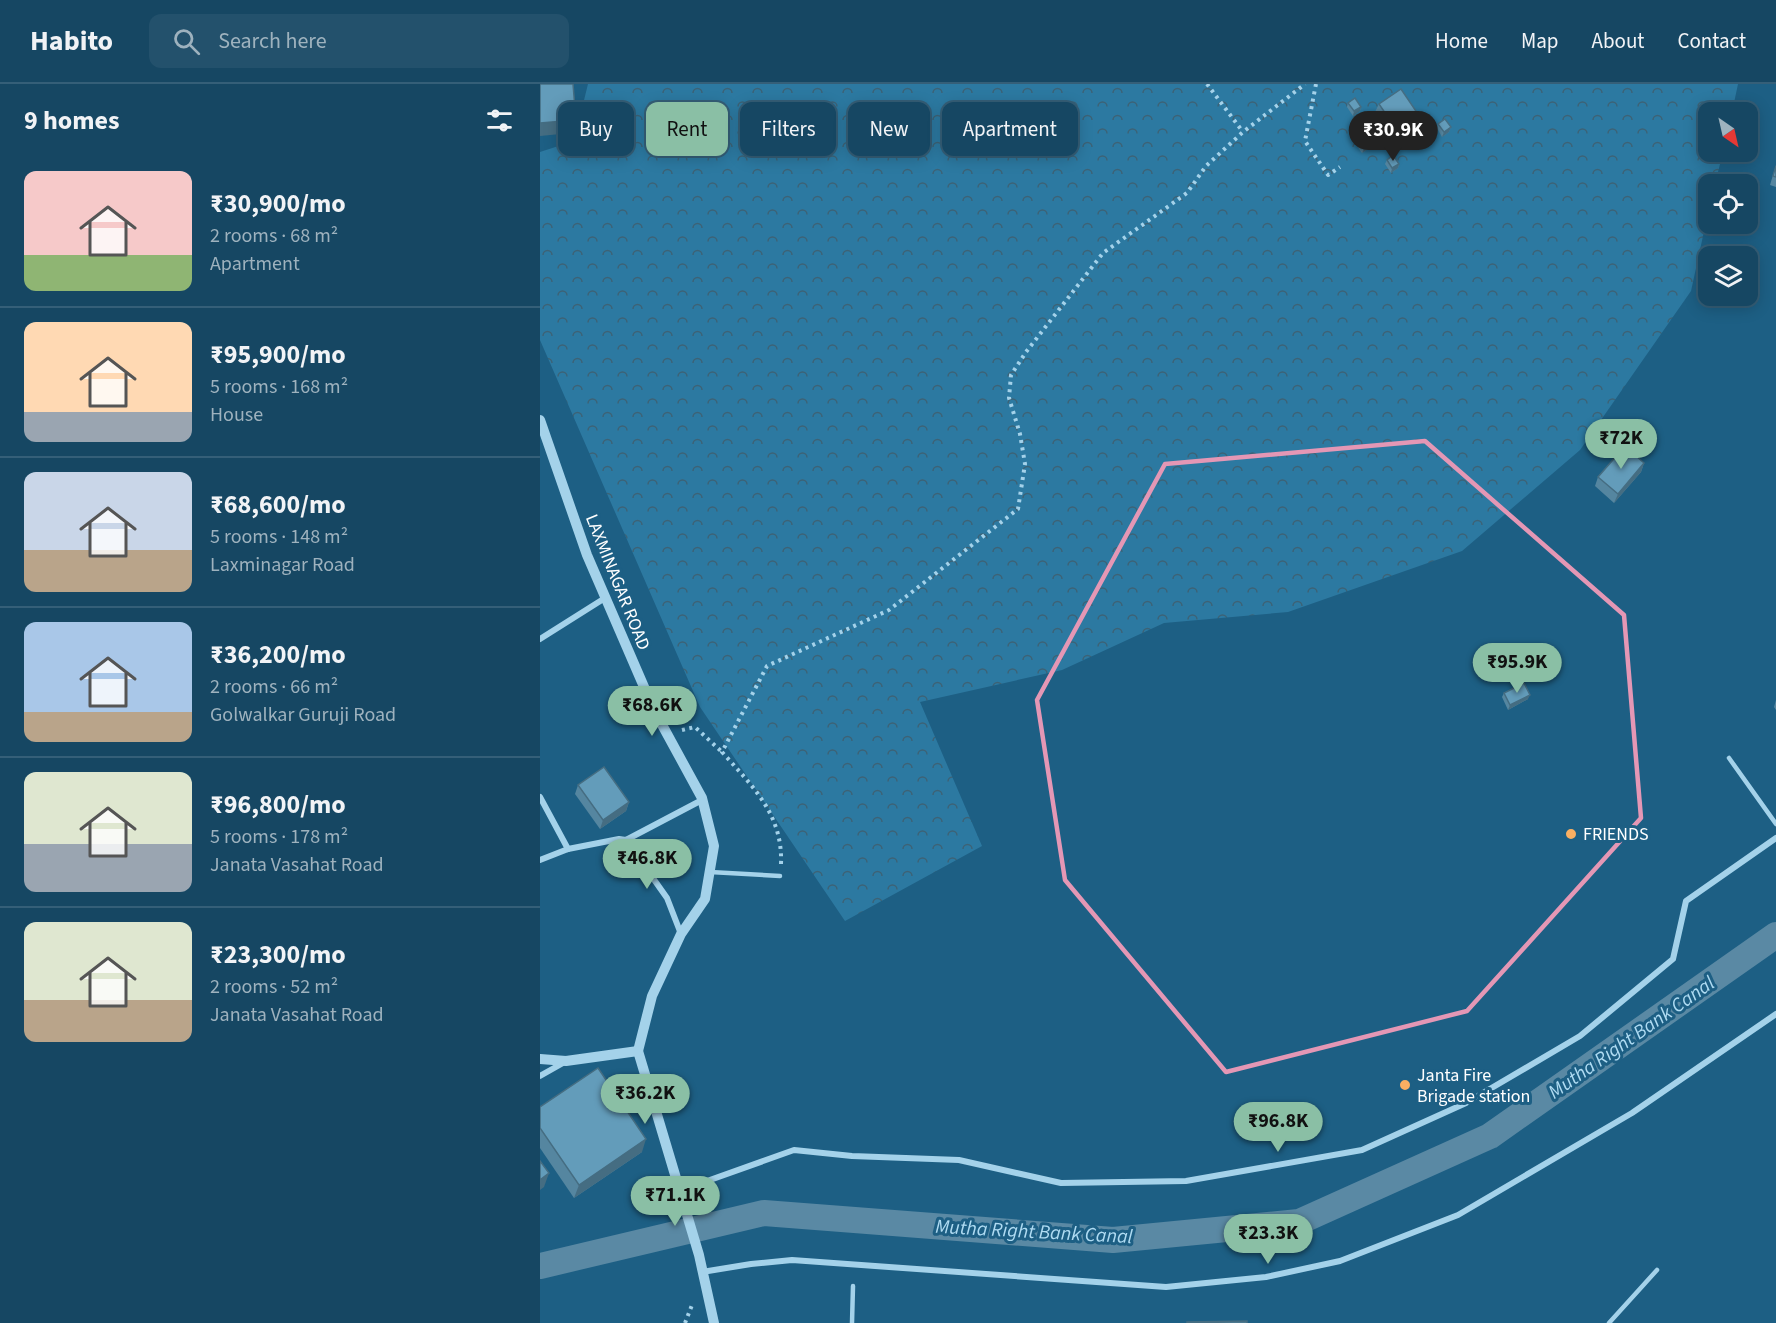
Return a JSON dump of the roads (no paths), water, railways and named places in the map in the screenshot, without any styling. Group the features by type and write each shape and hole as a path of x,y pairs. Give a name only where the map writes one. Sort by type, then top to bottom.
{"street":[{"name":"LAXMINAGAR ROAD","path":"541,424 587,555 654,710 702,800 714,846 705,898 681,934 652,996 638,1051"},
{"path":"540,639 605,598"},
{"path":"540,797 568,849"},
{"path":"540,860 568,849 626,840 702,800"},
{"path":"679,1191 794,1150 852,1156 959,1160 1061,1183 1186,1182 1362,1150 1466,1103 1580,1036 1673,959 1686,901 1776,838"},
{"path":"626,840 668,898 681,934"},
{"path":"702,1272 751,1263 792,1260 1166,1287 1266,1277 1340,1261 1458,1215 1632,1113 1776,1014"},
{"path":"540,1059 566,1061 638,1051 699,1255 714,1323"},
{"path":"540,1076 566,1061"}],"lane":[{"path":"1729,758 1776,824"},
{"path":"710,872 780,876"},
{"path":"1609,1323 1657,1270"},
{"path":"852,1323 853,1286"}],"waterway":[{"name":"Mutha Right Bank Canal","path":"540,1266 764,1213 1113,1240 1299,1222 1490,1136 1776,935"}],"place":[{"name":"FRIENDS","path":"1571,834"},
{"name":"Janta Fire Brigade station","path":"1405,1085"}]}
